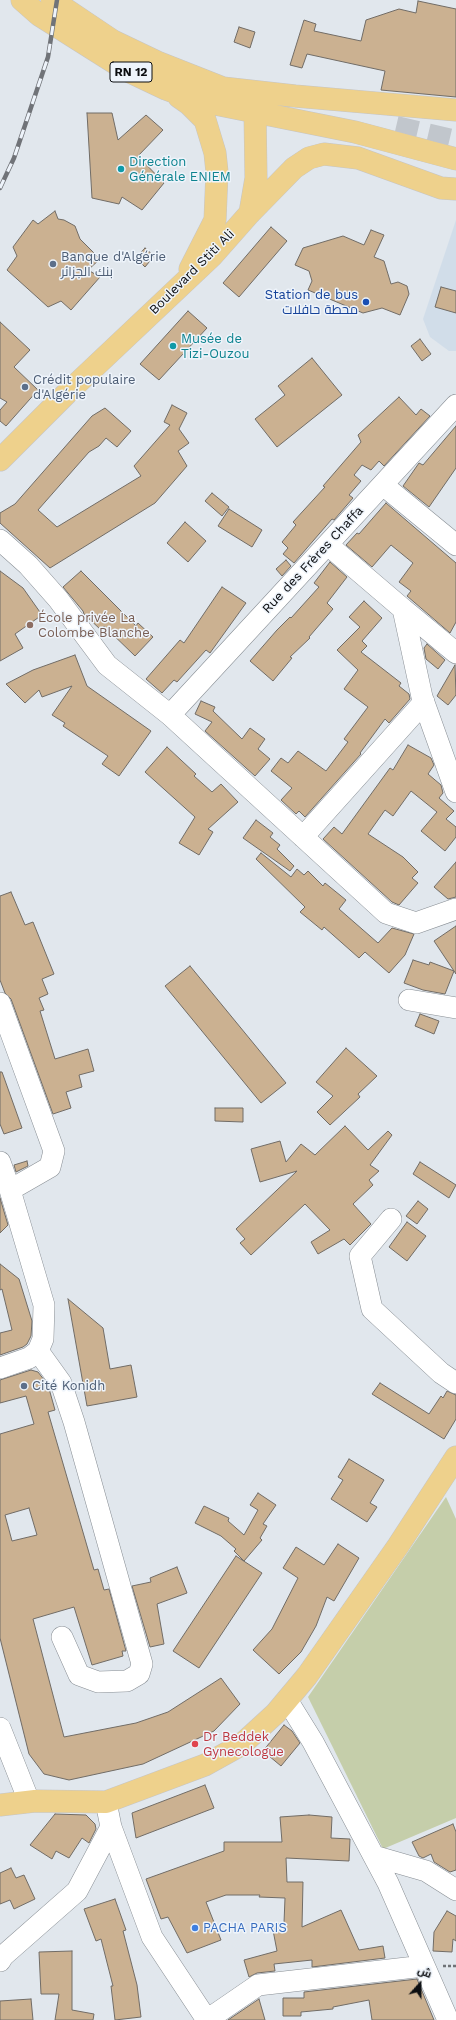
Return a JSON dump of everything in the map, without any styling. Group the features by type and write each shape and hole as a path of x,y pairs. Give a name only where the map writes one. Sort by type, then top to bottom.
{"main road":[{"name":"RN 12","path":"22,0 39,15 77,41 126,70 166,89 195,100 255,102 396,127"},
{"name":"RN 12","path":"52,0 113,41 157,62 224,88 255,102"},
{"path":"166,89 189,104 205,120 218,172 215,220 183,282"},
{"path":"255,102 456,110"},
{"path":"255,102 355,132 456,159"},
{"path":"250,213 256,178 255,102"},
{"name":"Boulevard Stiti Ali","path":"0,460 67,393 212,256 250,213 294,168 309,158 324,154 358,158 451,191"},
{"path":"0,1805 32,1801 106,1802 205,1765 241,1745 276,1713 307,1676 389,1559 454,1461"}],"street":[{"name":"Rue des Frères Chaffa","path":"170,715 456,405"},
{"path":"383,485 456,545"},
{"path":"0,540 28,565 58,599 107,665 170,715 386,913 416,923 456,909"},
{"path":"328,544 456,653"},
{"path":"403,609 424,702 456,792"},
{"path":"302,837 424,702"},
{"path":"409,1000 456,1008"},
{"path":"0,1003 54,1151 50,1167 10,1190"},
{"path":"0,1162 10,1190 44,1305 43,1339 38,1351 29,1358 0,1368"},
{"path":"391,1219 360,1256 372,1309 441,1373 456,1383"},
{"path":"38,1351 61,1383 74,1422 142,1664 139,1674 127,1681 98,1682 79,1675 62,1637"},
{"path":"287,1700 313,1742 388,1883 448,2020"},
{"path":"0,1728 32,1801"},
{"path":"106,1802 111,1827 152,1936 207,2020 258,1985 424,1966"},
{"path":"0,1961 3,1956 77,1891 111,1827"},
{"path":"374,1856 426,1871 456,1890"},
{"path":"188,2020 192,1996"}],"shaded area":[{"path":"456,220 456,351 449,351 430,337 423,319"}],"green space":[{"path":"446,1497 456,1519 456,1818 383,1849 308,1697"}],"building":[{"path":"418,1 456,9 456,97 381,90 385,71 307,54 302,68 290,65 304,20 316,24 314,31 361,41 366,20 399,9 416,13"},
{"path":"239,27 255,32 250,48 234,42"},
{"name":"Direction Générale ENIEM","path":"87,113 112,113 118,140 146,115 163,130 138,156 164,183 142,210 122,197 119,204 92,198"},
{"name":"Banque d'Algérie بنك الجزائر","path":"55,211 58,219 64,220 75,226 80,239 100,259 88,270 100,277 71,310 61,301 48,307 7,270 17,256 13,247 33,220 38,224"},
{"path":"271,227 287,241 239,297 223,283"},
{"path":"371,230 384,235 374,257 384,261 391,284 398,282 407,286 409,294 400,315 382,308 363,313 308,290 312,281 309,271 295,265 303,248 343,236 364,245"},
{"path":"145,248 154,256 145,267 136,258"},
{"path":"441,287 456,291 456,313 435,307"},
{"name":"Musée de Tizi-Ouzou","path":"188,311 207,328 159,380 140,364"},
{"path":"0,322 30,350 14,367 38,390 6,426 0,421 0,410 7,402 0,398"},
{"path":"420,339 431,354 422,361 411,346"},
{"path":"312,358 342,395 277,447 255,419 285,395 278,386"},
{"path":"399,397 416,415 421,409 430,416 384,466 379,461 371,470 362,465 354,475 361,481 349,495 353,498 334,520 332,519 294,563 283,554 288,548 282,542 296,525 293,522 325,487 323,486 361,442 358,435"},
{"path":"172,405 187,413 179,429 189,443 178,451 187,466 155,503 50,568 0,523 0,513 15,504 92,416 105,408 131,431 117,447 106,438 99,446 89,452 38,510 57,527 141,476 134,466 170,425 164,422"},
{"path":"456,426 456,468 429,507 403,486 419,463 423,465"},
{"path":"212,493 229,507 222,516 205,501"},
{"path":"386,503 456,563 456,622 450,633 407,596 411,591 399,582 413,563 391,545 372,567 346,545 357,533 359,534"},
{"path":"229,509 262,530 252,547 218,526"},
{"path":"185,522 206,541 188,562 167,543"},
{"path":"286,560 291,566 282,576 276,569"},
{"path":"330,562 347,577 327,603 333,609 309,637 310,638 290,657 292,658 273,681 250,661 277,630 290,617 291,618 319,587 314,583"},
{"path":"0,571 23,588 42,615 15,634 23,648 0,661"},
{"path":"81,571 136,626 138,623 153,637 135,656 104,626 101,630 84,614 63,587"},
{"path":"222,587 246,603 210,653 206,650 177,682 174,680 162,693 146,679 180,640 184,643"},
{"path":"364,601 382,618 362,641 367,646 361,652 401,683 399,686 409,694 410,699 389,723 385,719 360,753 361,754 305,817 299,811 296,814 281,800 292,788 271,771 281,758 288,763 298,751 326,771 348,742 344,739 368,707 344,689 358,670 337,650 360,627 349,617"},
{"path":"427,644 445,660 438,669 426,659 424,648"},
{"path":"75,655 87,686 151,731 119,776 102,764 108,756 63,726 65,723 52,715 72,686 42,697 39,690 25,703 6,684 33,670"},
{"path":"455,665 456,695 448,705 437,696"},
{"path":"201,701 215,707 213,711 242,739 250,728 265,739 258,749 270,759 255,776 205,731 212,722 195,714"},
{"path":"408,745 431,758 434,765 428,774 441,785 443,793 439,798 454,811 446,819 456,827 456,837 445,851 421,831 437,812 411,791 393,816 385,810 368,834 403,857 418,872 412,878 418,883 399,905 392,902 323,839 334,827 342,834 390,768 393,770"},
{"path":"167,747 196,774 194,776 212,792 221,784 238,802 208,829 213,832 199,855 179,843 195,817 145,772"},
{"path":"256,820 273,833 270,837 280,845 277,849 294,866 290,871 243,838"},
{"path":"261,853 291,877 297,869 304,875 308,871 323,886 325,883 346,900 339,909 378,943 392,928 414,934 405,955 389,973 365,952 359,958 324,927 322,930 300,912 305,907 256,859"},
{"path":"456,862 456,897 448,899 434,887"},
{"path":"11,892 25,925 33,922 54,974 42,979 48,994 39,998 44,1010 40,1011 55,1059 88,1049 94,1071 79,1075 82,1087 66,1092 71,1108 53,1114 11,999 5,993 0,980 0,896"},
{"path":"456,926 456,974 434,941"},
{"path":"413,960 429,965 430,962 454,971 445,994 423,990 404,983"},
{"path":"190,966 286,1083 261,1103 165,986"},
{"path":"420,1014 439,1021 434,1034 415,1026"},
{"path":"346,1048 377,1076 358,1094 360,1097 330,1125 317,1112 333,1096 316,1082"},
{"path":"0,1072 2,1072 22,1128 4,1134 0,1124"},
{"path":"215,1108 243,1108 243,1122 215,1121"},
{"path":"345,1126 368,1150 388,1131 392,1135 370,1165 379,1171 369,1180 373,1185 353,1204 371,1224 350,1245 344,1239 318,1254 311,1242 330,1230 305,1204 251,1255 240,1243 245,1239 236,1229 297,1171 260,1182 251,1149 280,1141 286,1162 301,1144 315,1155"},
{"path":"27,1161 28,1166 16,1172 14,1165"},
{"path":"420,1162 456,1185 449,1198 413,1174"},
{"path":"0,1198 8,1225 0,1233"},
{"path":"418,1201 428,1209 417,1224 406,1216"},
{"path":"407,1222 426,1236 407,1261 389,1247"},
{"path":"0,1264 19,1279 32,1321 31,1336 27,1344 23,1347 0,1355 0,1333 12,1330 2,1289 0,1290"},
{"path":"68,1299 103,1328 110,1369 131,1365 137,1397 87,1406"},
{"path":"31,1370 38,1372 48,1385 55,1410 48,1412 94,1570 98,1569 104,1590 109,1589 126,1651 122,1651 123,1656 92,1665 74,1607 33,1619 64,1737 136,1723 168,1712 221,1678 240,1704 214,1731 143,1764 69,1780 44,1774 29,1754 0,1638 0,1434 34,1424 26,1396 0,1403 0,1380","holes":["29,1508 37,1535 12,1541 5,1515"]},
{"path":"380,1383 429,1414 441,1396 443,1398 447,1391 456,1395 456,1419 444,1439 372,1394"},
{"path":"349,1459 384,1480 370,1503 377,1507 367,1522 331,1499 343,1480 338,1477"},
{"path":"258,1493 276,1505 263,1524 267,1526 260,1538 262,1540 244,1561 234,1551 236,1549 221,1536 195,1523 204,1506 229,1518 228,1521 244,1535 258,1510 250,1505"},
{"path":"338,1544 359,1558 334,1601 327,1597 316,1626 301,1652 279,1674 253,1650 272,1629 298,1578 283,1568 296,1547 324,1565"},
{"path":"236,1556 262,1573 199,1668 173,1651"},
{"path":"177,1567 187,1593 157,1604 164,1644 150,1647 132,1586 151,1582 150,1578"},
{"path":"284,1725 292,1731 300,1743 281,1766 263,1751"},
{"path":"205,1785 214,1808 136,1838 132,1813"},
{"path":"55,1814 86,1815 95,1824 96,1829 89,1843 82,1838 69,1858 56,1851 52,1859 30,1845"},
{"path":"309,1815 332,1817 331,1838 350,1839 349,1861 286,1858 287,1882 303,1882 302,1927 341,1910 359,1950 383,1946 385,1958 312,1967 312,1960 274,1964 275,1971 257,1973 249,1977 244,1960 277,1951 272,1925 284,1923 285,1898 259,1897 260,1895 226,1895 206,1902 221,1940 187,1953 168,1917 161,1919 146,1879 224,1851 224,1842 282,1842 280,1817"},
{"path":"453,1824 456,1832 456,1870 450,1872 434,1862 431,1854 423,1858 419,1856 412,1842"},
{"path":"11,1868 16,1878 24,1875 35,1899 14,1909 10,1900 0,1904 0,1873"},
{"path":"115,1899 126,1930 123,1931 137,1985 141,2017 115,2020 111,1986 113,1986 101,1939 96,1941 84,1909"},
{"path":"447,1911 456,1916 456,1941 453,1939 452,1952 433,1951 434,1932"},
{"path":"72,1951 72,2010 94,2014 93,2020 55,2020 59,1994 41,1994 39,1952"},
{"path":"417,1979 434,2020 372,2020 369,2000 333,2007 333,2009 301,2012 301,2016 283,2016 283,1998 304,1998 304,1992"},
{"path":"31,1999 33,2020 0,2020 0,2001"},
{"path":"259,1999 265,2020 228,2020"}],"tunnel":[{"path":"396,127 456,141"}],"railway":[{"path":"0,188 14,158 48,57 57,0"}],"place":[{"name":"Direction Générale ENIEM","path":"121,169"},
{"name":"Banque d'Algérie بنك الجزائر","path":"53,264"},
{"name":"Station de bus محطة حافلات","path":"366,302"},
{"name":"Musée de Tizi-Ouzou","path":"173,346"},
{"name":"Crédit populaire d'Algérie","path":"25,387"},
{"name":"École privée La Colombe Blanche","path":"30,625"},
{"name":"Cité Konidh","path":"24,1386"},
{"name":"Dr Beddek Gynecologue","path":"195,1744"},
{"name":"PACHA PARIS","path":"195,1928"}]}
